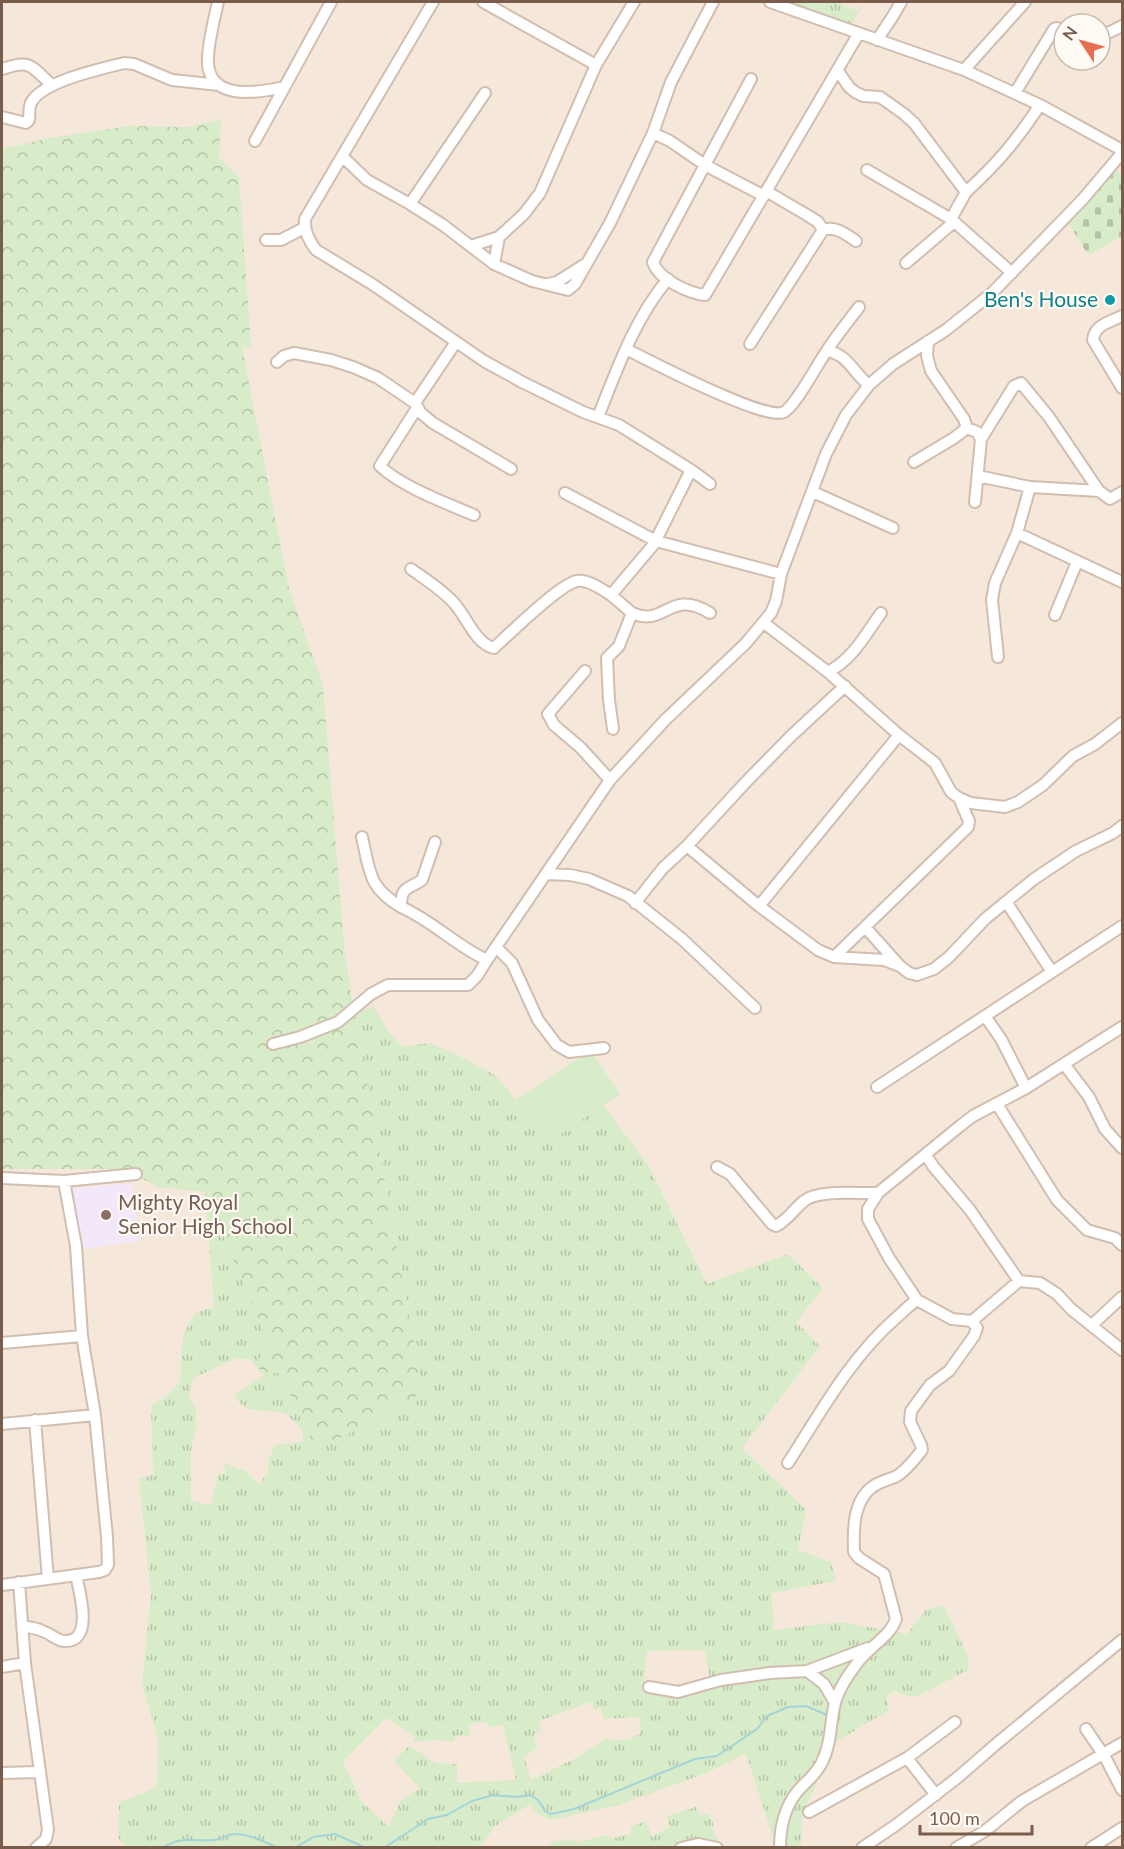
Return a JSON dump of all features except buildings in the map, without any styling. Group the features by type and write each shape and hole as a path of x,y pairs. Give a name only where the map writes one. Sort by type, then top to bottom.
{"street":[{"path":"218,2 207,59 211,76 219,85"},
{"path":"255,141 331,2"},
{"path":"433,2 305,219 304,228 311,243 316,250 372,284 478,357 583,412 619,425 710,484"},
{"path":"483,2 596,65"},
{"path":"471,246 499,237 524,214 540,194 596,65 634,2"},
{"path":"343,157 367,180 410,204 494,264 510,273 542,285 568,290 575,284 610,223 653,133 671,82 713,2"},
{"path":"273,1044 300,1037 338,1022 371,994 388,985 468,985 477,976 610,780 666,719 764,623 776,602 781,574 826,454 846,415 869,386 893,364 970,312 1012,273 1083,199 1122,151 1040,105 964,70 770,2"},
{"path":"877,40 901,2"},
{"path":"964,70 1025,2"},
{"path":"1015,93 1052,32"},
{"path":"751,79 653,262 656,269 668,279 695,293 705,295 859,33"},
{"path":"2,69 21,63 37,70 52,85"},
{"path":"2,117 26,123 29,120 29,106 45,88 124,63 134,64 172,80 219,85 238,93 264,92 284,87"},
{"path":"838,71 855,92 863,96 880,97 914,123 966,192"},
{"path":"410,204 485,93"},
{"path":"906,263 953,220 966,192 995,166 1040,105"},
{"path":"653,133 670,141 705,165 807,215 818,222 824,230"},
{"path":"867,170 953,220 1012,273"},
{"path":"266,240 281,240 304,228"},
{"path":"750,344 824,230 829,228 839,231 856,241"},
{"path":"494,264 499,237"},
{"path":"598,417 642,317 668,279"},
{"path":"626,349 747,406 778,414 783,413 793,403 859,307"},
{"path":"1122,316 1098,327 1094,340 1122,388"},
{"path":"928,341 927,356 931,371 964,419 967,428 977,432 981,439"},
{"path":"456,342 380,466 438,501 474,515"},
{"path":"827,351 834,352 849,362 857,376 869,386"},
{"path":"277,362 284,356 294,353 331,360 378,378 416,405 421,413 433,423 511,469"},
{"path":"975,502 981,439 1014,386 1021,383 1049,417 1100,491 1110,499 1122,492"},
{"path":"914,462 967,428"},
{"path":"611,595 656,541 691,470"},
{"path":"978,476 1030,487 1100,491"},
{"path":"998,657 992,600 995,583 1017,533 1030,487"},
{"path":"813,492 892,528"},
{"path":"565,493 656,541 781,574"},
{"path":"1017,533 1122,582"},
{"path":"1055,615 1077,562"},
{"path":"411,569 453,601 480,639 487,646 494,648 551,598 577,581 583,581 611,595 640,617 660,615 680,604 698,606 710,613"},
{"path":"613,729 607,658 619,645 632,613"},
{"path":"828,672 842,665 881,613"},
{"path":"764,623 842,683 935,764 951,792 971,803 1005,807 1018,802 1043,785 1073,756 1095,744 1122,723"},
{"path":"635,903 663,868 687,846 842,683 842,665"},
{"path":"585,671 548,714 554,724 581,748 610,780"},
{"path":"759,906 899,735"},
{"path":"834,957 968,827 969,821 959,798"},
{"path":"865,927 909,973 917,975 934,969 949,957 985,919 1035,879 1076,851 1113,833 1122,826"},
{"path":"362,837 372,878 377,888 401,907 423,917 476,955 487,960"},
{"path":"401,907 405,889 422,880 435,842"},
{"path":"687,846 759,906 818,950 834,957 884,960 900,966"},
{"path":"546,874 589,879 622,893 682,939 756,1008"},
{"path":"1007,903 1052,972"},
{"path":"877,1087 1122,926"},
{"path":"496,947 512,963 538,1020 556,1045 569,1052 604,1048"},
{"path":"985,1016 1026,1088"},
{"path":"780,1848 783,1822 791,1800 822,1764 831,1735 835,1703 855,1666 871,1647 889,1632 896,1619 884,1574 854,1552 858,1503 874,1485 897,1476 922,1450 910,1422 911,1411 930,1384 950,1371 977,1328 968,1321 952,1319 917,1300 867,1219 868,1209 878,1193 973,1116 1026,1088 1122,1027"},
{"path":"1064,1064 1089,1097 1105,1129 1122,1148"},
{"path":"997,1104 1057,1200 1087,1230 1106,1235 1122,1245"},
{"path":"926,1155 970,1210 1019,1281"},
{"path":"717,1167 730,1174 776,1226 805,1200 817,1195 878,1193"},
{"path":"2,1178 64,1182 136,1174"},
{"path":"2,1585 99,1572 105,1570 108,1565 95,1415 82,1336 76,1246 64,1182"},
{"path":"968,1321 1019,1281 1040,1283 1057,1294 1122,1350"},
{"path":"1092,1325 1122,1297"},
{"path":"788,1463 842,1379 861,1354 885,1328 917,1300"},
{"path":"2,1343 82,1336"},
{"path":"2,1424 95,1415"},
{"path":"35,1420 48,1579"},
{"path":"24,1626 42,1630 62,1641 69,1641 76,1636 82,1628 84,1617 76,1575"},
{"path":"19,1582 25,1663 48,1835 36,1848"},
{"path":"862,1848 936,1795 1122,1640"},
{"path":"649,1687 678,1692 721,1680 770,1673 807,1671 871,1647"},
{"path":"2,1667 25,1663"},
{"path":"807,1671 824,1684 835,1703"},
{"path":"809,1812 908,1758 955,1722"},
{"path":"1086,1729 1122,1790"},
{"path":"956,1848 985,1831 1022,1801 1122,1743"},
{"path":"908,1758 936,1795"},
{"path":"2,1773 39,1772"},
{"path":"1091,1848 1122,1828"},
{"path":"681,1848 698,1844 717,1848"}],"shaded area":[{"path":"2,2 1122,2 1122,1847 2,1848"},
{"name":"Mighty Royal Senior High School","path":"131,1183 140,1241 81,1249 72,1189"}],"green space":[{"path":"785,2 838,2 857,10 865,2 851,24"},
{"path":"221,119 219,158 239,177 251,346 242,348 289,589 323,685 344,945 423,1392 317,1451 279,1373 261,1372 256,1363 269,1345 205,1192 157,1187 126,1169 2,1169 2,148 49,138 129,126 187,127"},
{"path":"1116,169 1122,176 1122,236 1088,255 1069,224"},
{"path":"373,1006 390,1034 403,1047 430,1043 495,1075 516,1100 546,1144 603,1105 648,1165 707,1284 788,1254 823,1288 796,1322 820,1346 742,1448 806,1510 798,1550 831,1562 836,1581 771,1593 774,1630 839,1622 907,1634 926,1610 944,1606 968,1656 968,1670 918,1696 906,1696 895,1691 886,1696 889,1710 837,1741 802,1814 801,1847 776,1847 746,1754 706,1773 619,1805 551,1820 537,1813 529,1805 495,1826 480,1847 128,1848 118,1838 119,1803 157,1787 158,1737 142,1684 151,1594 139,1479 153,1475 151,1406 168,1395 180,1381 183,1335 195,1313 214,1307 205,1192 269,1345 261,1372 279,1373 317,1451 423,1391 355,1013","holes":["237,1358 251,1360 263,1376 234,1397 246,1409 285,1413 303,1430 303,1442 275,1445 268,1461 268,1472 259,1484 246,1471 224,1463 225,1473 218,1474 211,1505 191,1501 191,1450 196,1427 196,1411 189,1396 193,1378","705,1650 711,1686 680,1696 643,1692 647,1651","590,1702 595,1710 601,1708 604,1719 639,1717 641,1733 628,1740 605,1739 572,1760 531,1780 524,1757 537,1748 534,1735 542,1731 539,1721","386,1718 416,1737 412,1742 436,1740 455,1742 455,1736 470,1735 469,1724 487,1722 488,1728 503,1725 516,1780 457,1783 457,1764 436,1763 409,1746 394,1761 420,1788 400,1801 389,1827 362,1802 343,1762"]},
{"path":"590,1050 620,1094 546,1144 516,1100"},
{"path":"696,1807 700,1815 708,1814 713,1822 714,1835 724,1846 735,1847 725,1847 700,1840 659,1848 544,1848 554,1842 569,1839 579,1842 606,1835 612,1839 631,1833 631,1827 646,1821 652,1837 670,1827 667,1816"}],"waterway":[{"path":"384,1848 428,1819 447,1815 472,1801 493,1795 517,1797 531,1795 539,1801 545,1811 551,1814 574,1809 695,1759 717,1756 757,1729 767,1716 788,1707 806,1706 827,1715"},
{"path":"163,1848 182,1840 214,1840 234,1834 253,1837 278,1848"},
{"path":"295,1848 313,1837 335,1834 366,1848"}],"place":[{"name":"Ben's House","path":"1110,300"},
{"name":"Mighty Royal Senior High School","path":"106,1215"}]}
